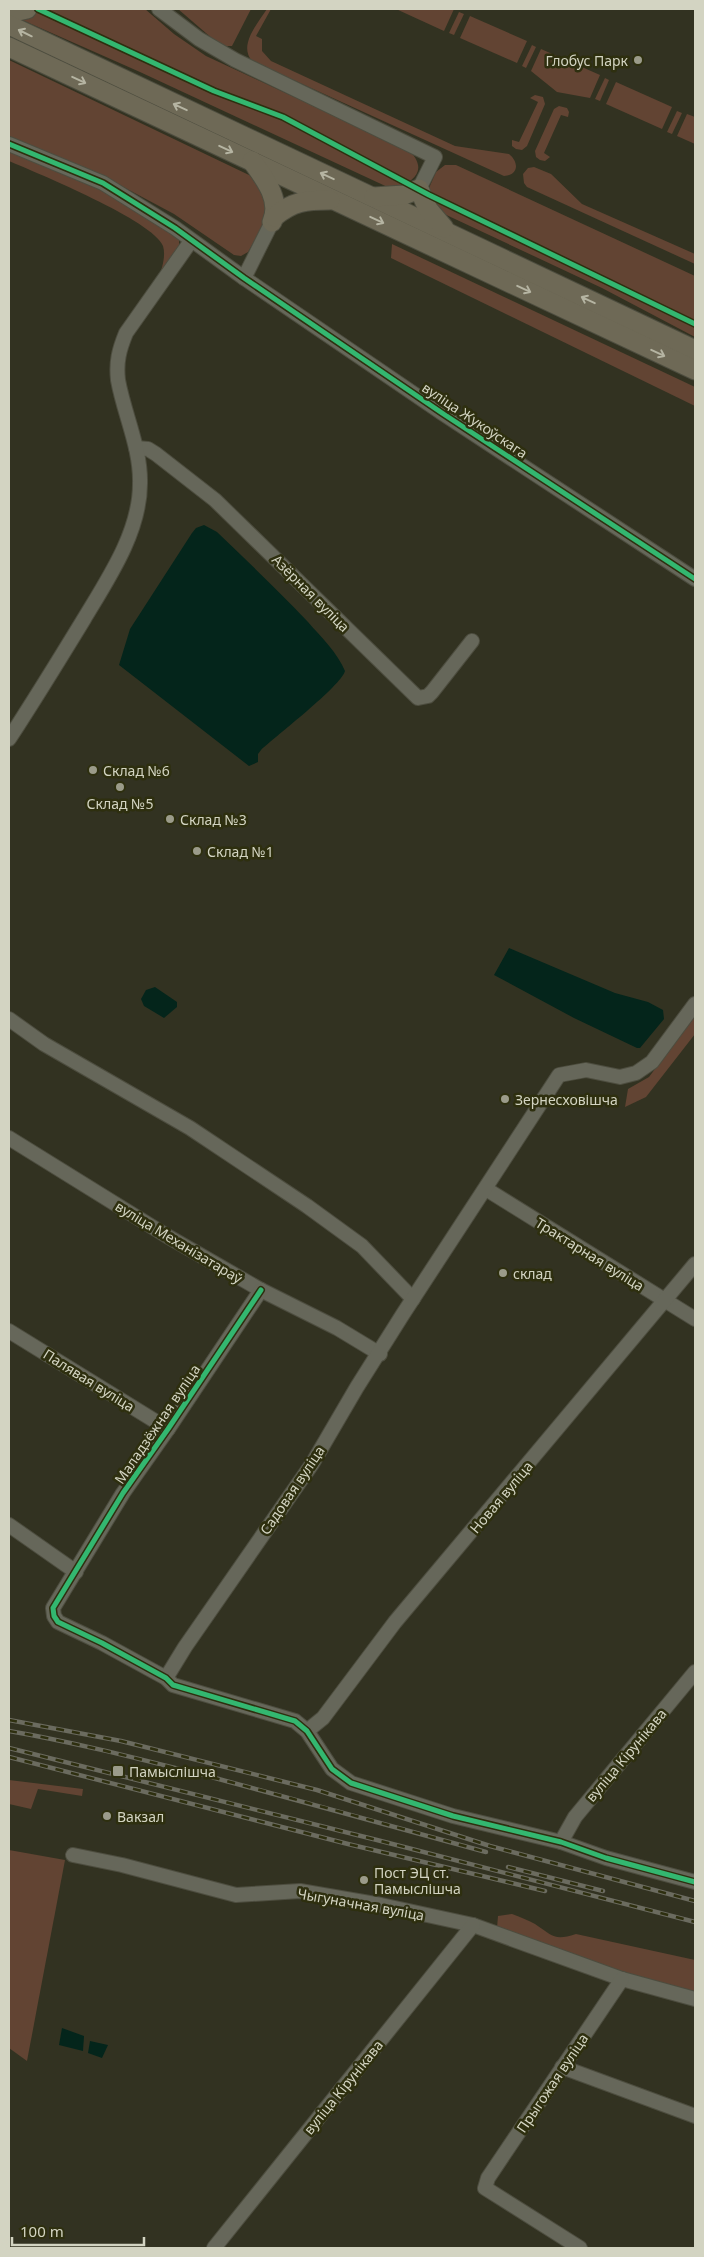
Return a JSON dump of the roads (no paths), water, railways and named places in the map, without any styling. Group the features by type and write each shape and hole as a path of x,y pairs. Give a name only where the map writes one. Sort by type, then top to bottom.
{"highway":[{"path":"9,13 27,9"},
{"path":"9,25 695,350"},
{"path":"9,47 695,370"},
{"path":"251,160 270,189 273,199 273,220"},
{"path":"371,197 404,195 419,189 428,209 448,233"},
{"path":"273,220 290,205 332,200"}],"street":[{"path":"159,9 200,39 235,60 436,157 419,189"},
{"name":"вуліца Жукоўскага","path":"9,144 103,183 192,240 244,278 442,412 695,579"},
{"path":"244,278 273,220"},
{"path":"9,739 104,586 125,543 138,506 140,485 136,448 120,388 117,366 119,350 126,334 192,240"},
{"name":"Азёрная вуліца","path":"136,448 148,449 156,454 215,500 418,698 428,696 432,692 472,641"},
{"name":"Садовая вуліца","path":"166,1678 185,1647 312,1464 357,1387 559,1075 586,1070 620,1077 636,1073 652,1062 693,1007"},
{"path":"9,1019 44,1044 190,1128 307,1206 362,1246 413,1299"},
{"name":"вуліца Механізатараў","path":"9,1138 167,1236 261,1290 337,1328 380,1354"},
{"name":"Трактарная вуліца","path":"486,1189 695,1319"},
{"name":"Новая вуліца","path":"308,1731 322,1718 395,1622 695,1264"},
{"name":"Маладзёжная вуліца","path":"166,1678 102,1643 58,1622 54,1616 53,1608 123,1493 261,1290"},
{"name":"Палявая вуліца","path":"9,1331 168,1429"},
{"path":"9,1525 76,1572"},
{"name":"вуліца Кірунікава","path":"561,1842 575,1817 695,1672"},
{"path":"166,1678 173,1685 187,1690 295,1721 308,1731 332,1769 351,1783 453,1816 561,1842 606,1858 695,1882"},
{"name":"Чыгуначная вуліца","path":"73,1855 195,1882 236,1895 300,1891 381,1905 473,1925 622,1979 695,1999"},
{"name":"вуліца Кірунікава","path":"214,2248 473,1925"},
{"name":"Прыгожая вуліца","path":"580,2248 485,2188 488,2178 622,1979"},
{"path":"562,2066 695,2116"}],"railway":[{"path":"9,1720 121,1741 317,1790 490,1846 695,1901"},
{"path":"9,1731 87,1747 215,1778 486,1852"},
{"path":"9,1748 695,1922"},
{"path":"9,1757 348,1844 545,1891"},
{"path":"508,1867 603,1891"}],"place":[{"name":"Глобус Парк","path":"638,60"},
{"name":"Склад №6","path":"93,770"},
{"name":"Склад №5","path":"120,787"},
{"name":"Склад №3","path":"170,819"},
{"name":"Склад №1","path":"197,851"},
{"name":"Зернесховішча","path":"505,1099"},
{"name":"склад","path":"503,1273"},
{"name":"Памыслішча","path":"118,1771"},
{"name":"Вакзал","path":"107,1816"},
{"name":"Пост ЭЦ ст. Памыслішча","path":"364,1880"}]}
